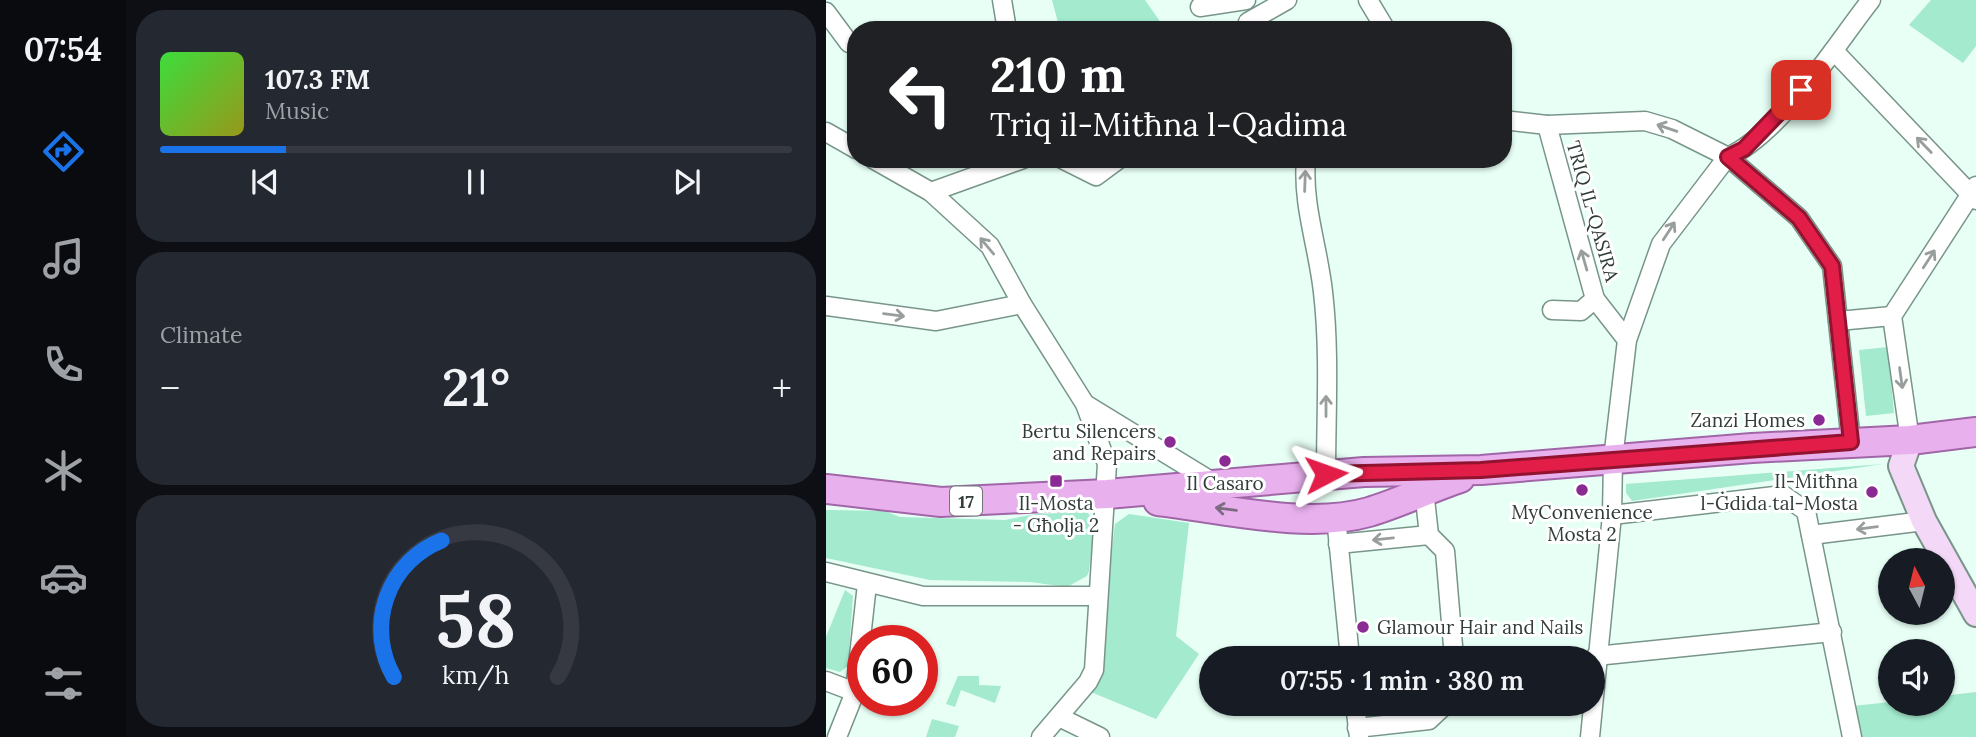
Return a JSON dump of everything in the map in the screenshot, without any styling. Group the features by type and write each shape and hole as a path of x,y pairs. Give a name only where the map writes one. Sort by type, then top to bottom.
{"main road":[{"name":"17","path":"826,489 942,502 1107,494 1326,474 1481,470 1851,442 1910,440 1976,432"},
{"name":"17","path":"1107,494 1294,517 1337,531 1368,512 1481,470"},
{"path":"1364,472 1370,496 1368,512"},
{"path":"1293,478 1286,502 1294,517"}],"street":[{"path":"1002,0 1006,21"},
{"path":"1200,7 1247,0 1248,21"},
{"path":"1256,21 1287,0"},
{"path":"1368,0 1381,21"},
{"path":"1597,646 1627,340 1661,244 1725,160 1744,149 1785,110 1834,51 1865,2"},
{"path":"826,12 847,40"},
{"path":"1834,51 1974,193 1892,316 1910,440 1901,466 1924,521 1976,614"},
{"path":"1512,121 1547,125 1645,121 1672,129 1725,160 1799,218 1832,266 1851,442"},
{"name":"TRIQ IL-QASIRA","path":"1547,125 1595,299 1627,340"},
{"path":"826,132 847,144"},
{"path":"889,168 931,192 990,246 1022,304 1085,404 1107,464 1094,670 1088,682 1041,737"},
{"path":"931,192 998,168"},
{"path":"1080,168 1096,176 1107,168"},
{"path":"1306,168 1305,198 1323,289 1325,317 1326,474"},
{"path":"1552,310 1581,311 1595,299"},
{"path":"826,306 936,321 1022,304"},
{"path":"1838,321 1892,316"},
{"path":"1085,404 1214,483"},
{"path":"1424,491 1429,535 1445,551 1453,646"},
{"path":"1612,515 1783,495 1806,511 1852,737"},
{"path":"1811,535 1924,521"},
{"path":"1349,646 1337,531 1429,535"},
{"path":"826,572 923,596 1098,596"},
{"path":"862,625 867,584"},
{"path":"1605,655 1832,632"},
{"path":"826,681 847,689"},
{"path":"837,737 847,712"},
{"path":"1358,733 1429,720 1433,716"},
{"path":"1590,737 1592,716"},
{"path":"1059,717 1100,737"}],"green space":[{"path":"1052,0 1145,0 1160,21 1058,21"},
{"path":"1931,0 1976,0 1976,46 1963,63 1909,25"},
{"path":"1888,347 1894,413 1866,416 1859,350"},
{"path":"1883,464 1632,501 1626,493 1626,484"},
{"path":"826,510 885,511 900,517 1005,520 1036,514 1087,512 1092,518 1093,538 1089,571 1087,576 1067,587 1030,582 930,580 826,558"},
{"path":"1129,514 1189,523 1176,636 1199,654 1156,719 1091,692 1104,668 1106,593 1115,524"},
{"path":"845,590 853,596 851,625 847,625 847,667 840,672 826,668 826,637"},
{"path":"958,676 979,676 979,685 1001,686 995,703 961,690 955,707 946,704"},
{"path":"1976,692 1976,737 1860,737 1853,706 1878,703 1878,716 1955,716 1955,695"},
{"path":"932,719 959,726 955,737 926,737"}],"place":[{"name":"Zanzi Homes","path":"1819,420"},
{"name":"Bertu Silencers and Repairs","path":"1170,442"},
{"name":"Il Casaro","path":"1225,461"},
{"name":"Il-Mosta - Għolja 2","path":"1056,481"},
{"name":"MyConvenience Mosta 2","path":"1582,490"},
{"name":"Il-Mitħna l-Ġdida tal-Mosta","path":"1872,492"},
{"name":"Glamour Hair and Nails","path":"1363,627"}],"route":[{"path":"1326,474 1481,470 1851,442 1832,266 1799,218 1728,157 1744,149 1785,110 1801,90"}]}
